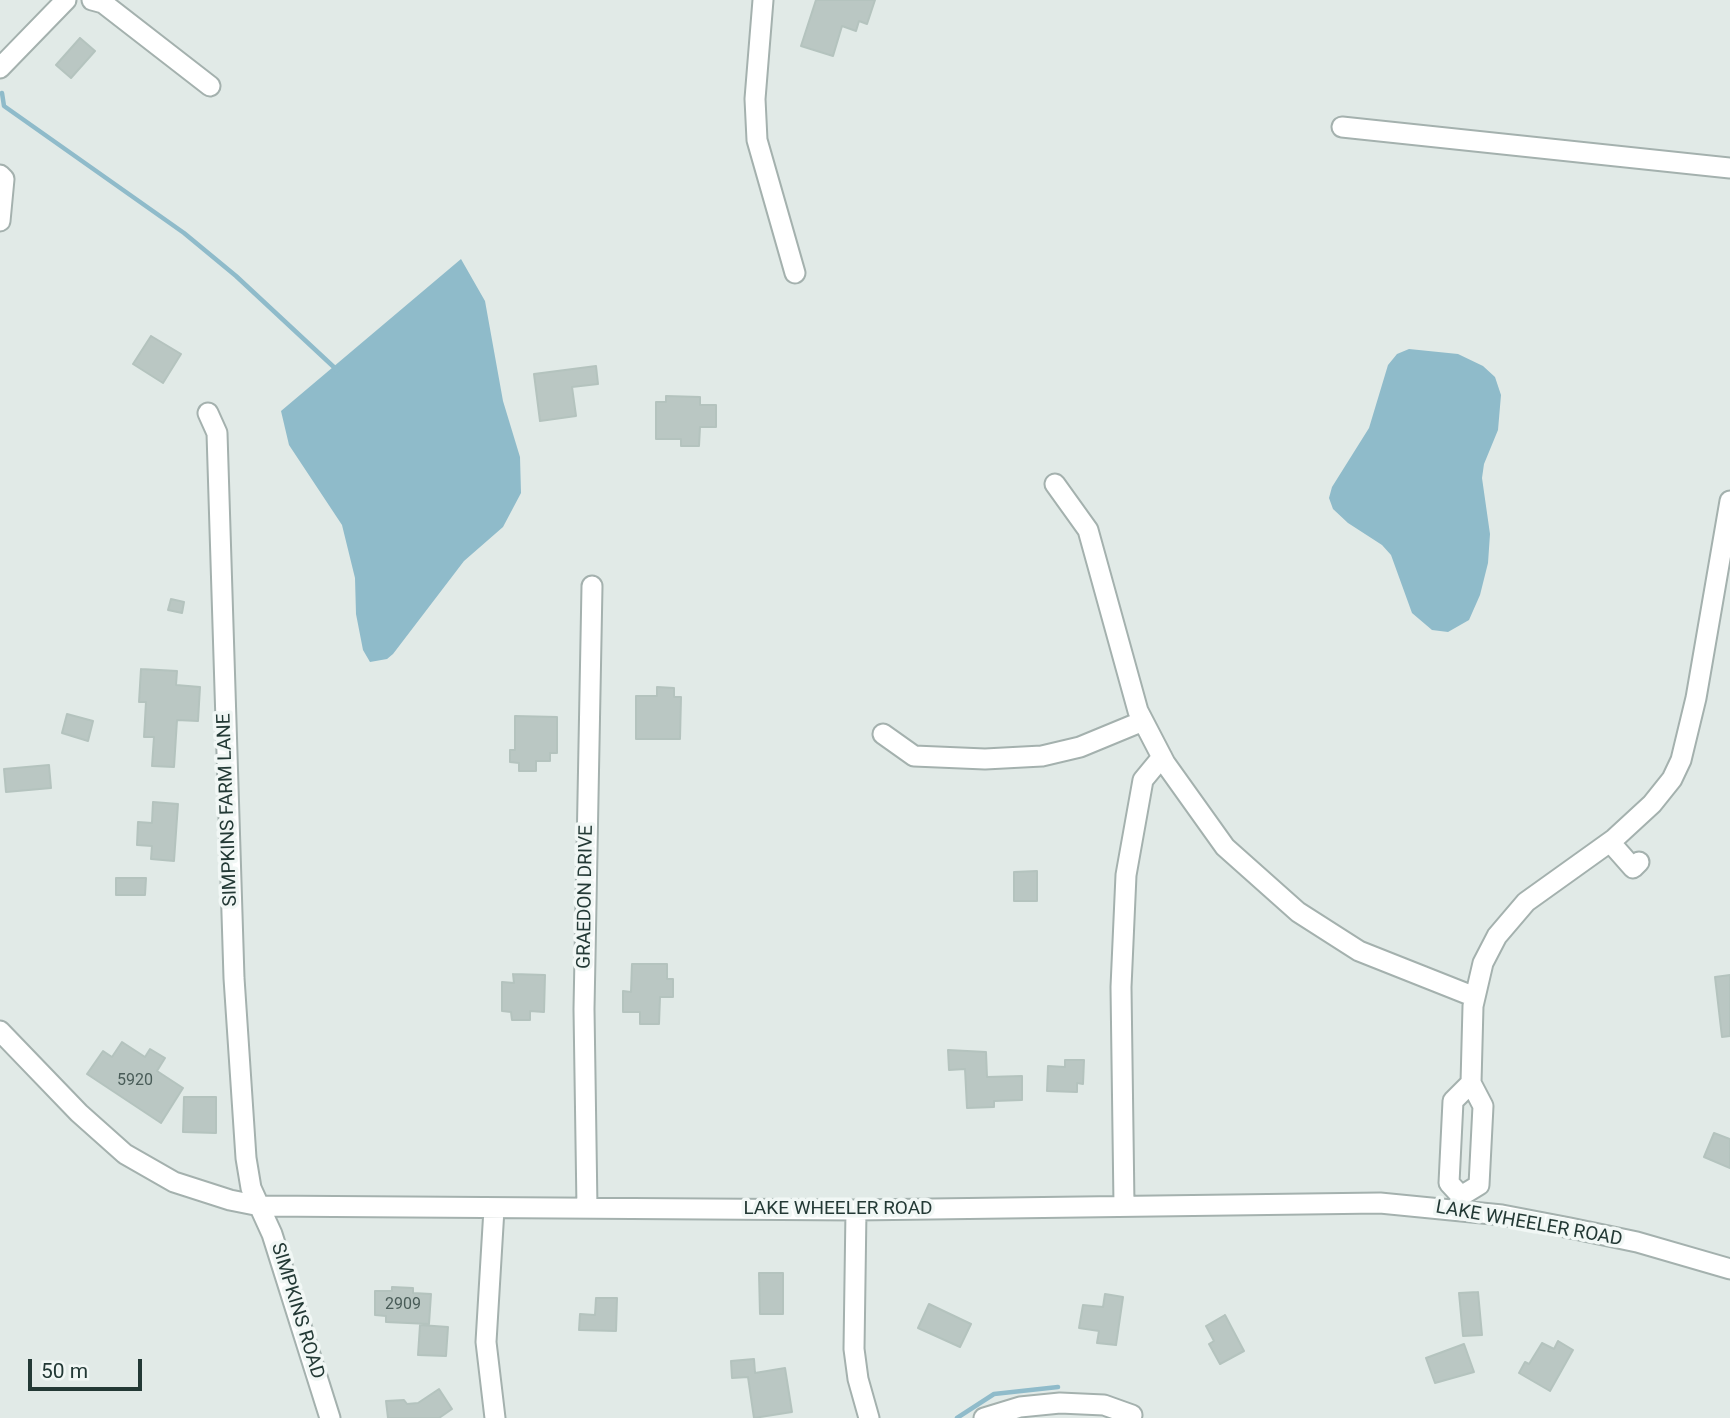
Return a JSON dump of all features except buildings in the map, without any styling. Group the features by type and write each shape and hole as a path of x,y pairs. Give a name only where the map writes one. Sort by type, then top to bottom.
{"street":[{"path":"0,68 66,0"},
{"path":"92,0 103,4 210,86"},
{"path":"763,0 755,99 757,140 795,273"},
{"path":"1342,127 1730,168"},
{"path":"0,175 4,179 0,221"},
{"name":"SIMPKINS FARM LANE","path":"208,413 217,433 236,1006 246,1158 251,1188 260,1206"},
{"path":"1055,484 1088,530 1143,721 1162,757 1225,847 1298,912 1359,951 1475,997"},
{"path":"1471,1083 1453,1101 1449,1183 1460,1203 1479,1185 1483,1106 1471,1083 1475,997 1483,963 1497,936 1526,902 1610,842 1652,804 1672,779 1681,761 1696,698 1730,501"},
{"name":"GRAEDON DRIVE","path":"587,1208 583,1009 592,586"},
{"path":"883,734 914,756 985,760 1042,756 1080,747 1143,721"},
{"path":"1124,1205 1121,988 1125,888 1131,837 1143,780 1162,757"},
{"path":"1610,842 1633,868 1639,862"},
{"name":"LAKE WHEELER ROAD","path":"0,1031 79,1113 125,1154 174,1182 220,1198 260,1206 856,1210 1460,1203 1624,1239 1730,1269"},
{"name":"SIMPKINS ROAD","path":"260,1206 272,1234 330,1418"},
{"path":"494,1209 486,1342 495,1418"},
{"path":"856,1210 854,1349 858,1379 869,1418"},
{"path":"984,1418 1020,1407 1060,1403 1104,1405 1132,1415"}],"water":[{"path":"461,259 485,301 503,401 520,457 521,493 503,527 464,561 393,654 387,659 370,662 363,650 356,614 355,578 342,525 289,445 281,411"},
{"path":"1409,349 1458,354 1483,366 1495,377 1501,395 1498,430 1484,464 1482,478 1490,534 1488,563 1480,595 1469,620 1448,632 1432,630 1412,613 1391,555 1382,545 1348,523 1333,509 1329,498 1332,487 1369,428 1388,365 1397,354"}],"waterway":[{"path":"2,93 4,106 184,233 236,276 337,370"},
{"path":"957,1418 994,1394 1058,1387"}]}
